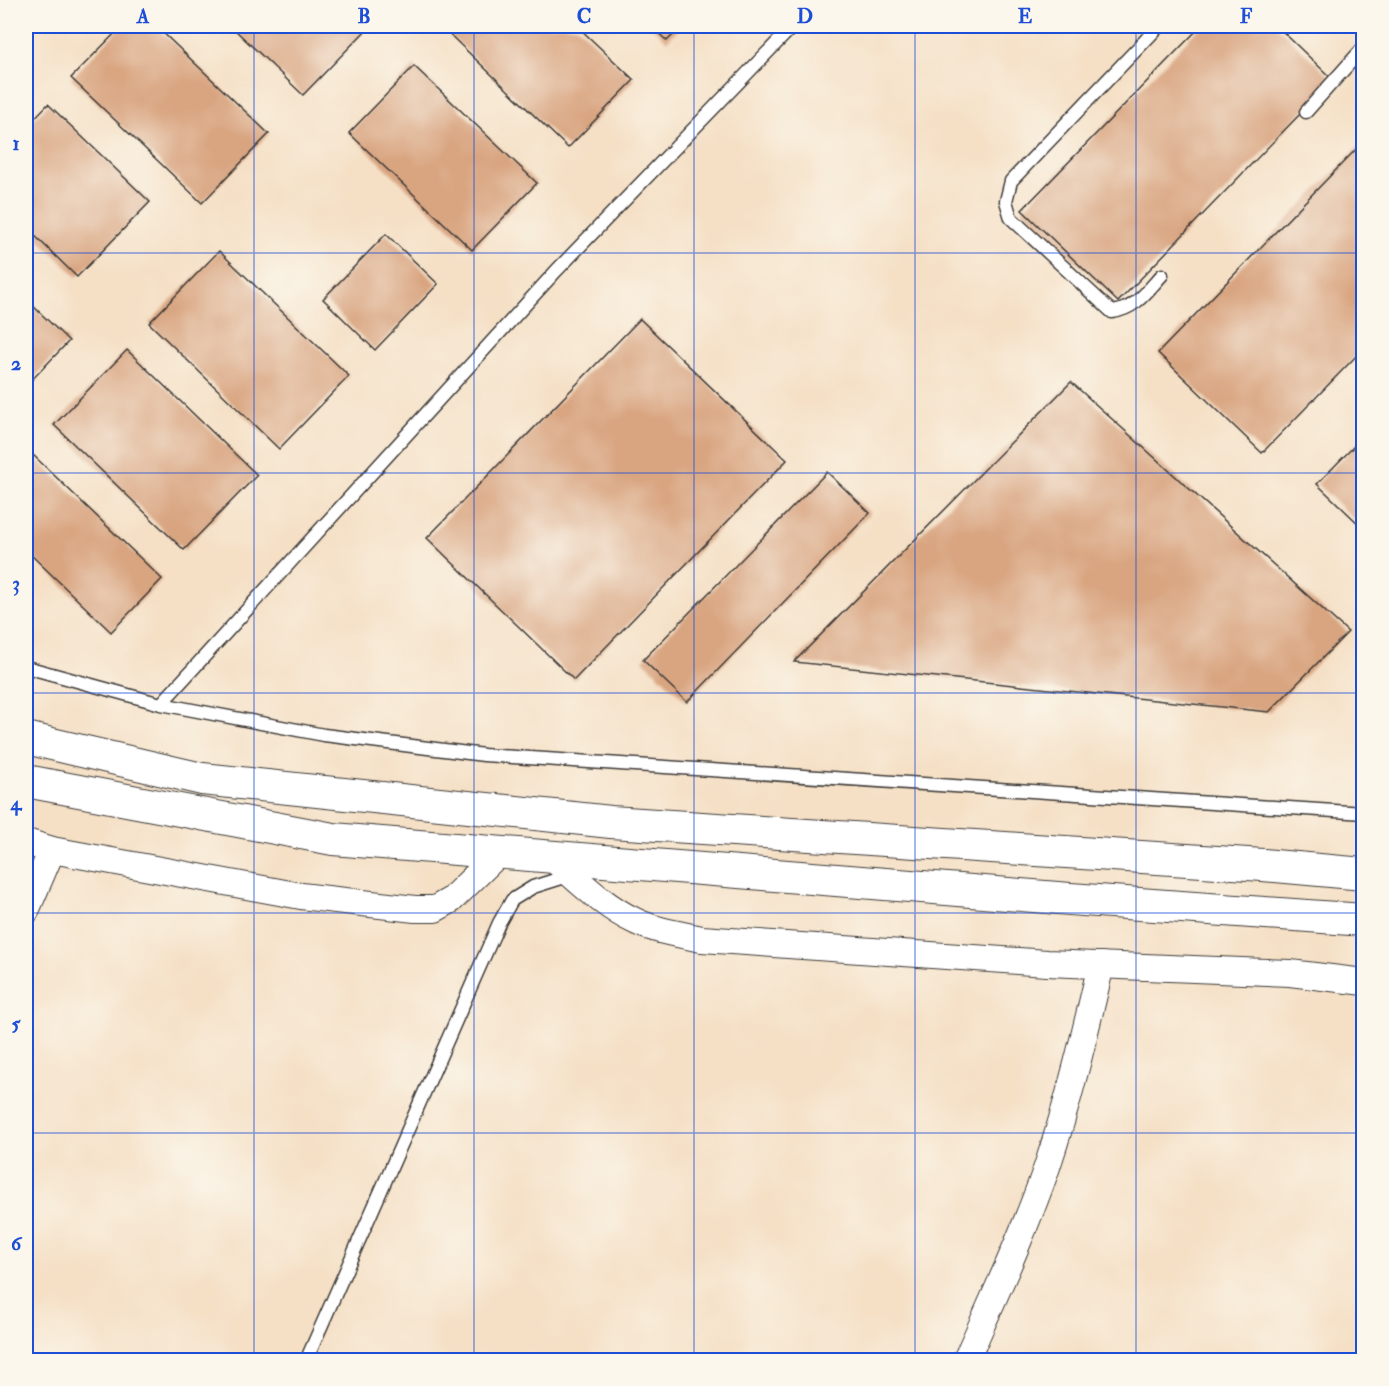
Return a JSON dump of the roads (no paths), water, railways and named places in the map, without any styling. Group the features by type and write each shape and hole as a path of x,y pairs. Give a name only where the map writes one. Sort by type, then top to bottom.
{"street":[{"path":"26,738 202,779 611,822 1251,864 1364,874"},
{"path":"26,782 333,839 500,852 561,865 1364,920"},
{"path":"26,842 52,850 301,896 415,909 435,909 451,900 500,852"},
{"path":"26,911 52,850"},
{"path":"561,865 610,907 635,921 666,932 702,939 1101,965 1290,973 1364,982"},
{"path":"966,1360 1012,1255 1046,1169 1071,1091 1101,965"}],"lane":[{"path":"161,704 557,270 793,26"},
{"path":"1159,26 1011,181 1006,201 1011,218 1112,312 1123,311 1137,303 1162,274"},
{"path":"1306,112 1364,47"},
{"path":"26,667 161,704 324,735 484,755 1364,813"},
{"path":"309,1354 498,923 512,900 534,887 561,865"}]}
